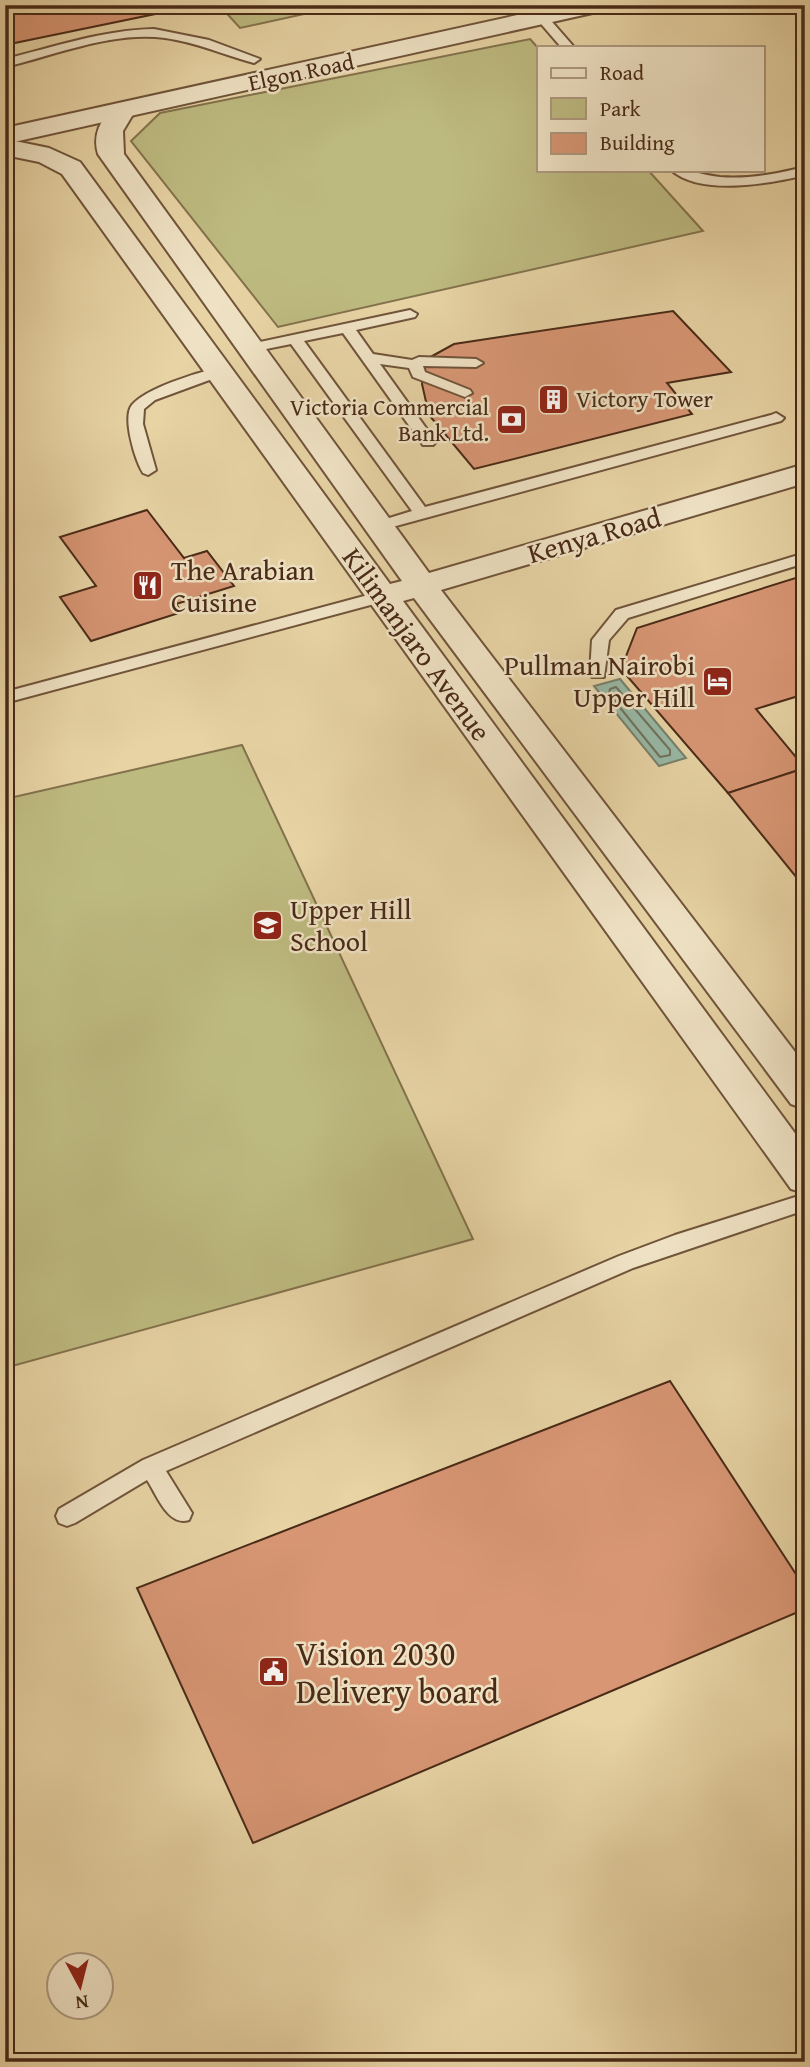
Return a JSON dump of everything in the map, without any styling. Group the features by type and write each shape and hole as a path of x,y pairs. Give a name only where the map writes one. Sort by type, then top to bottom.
{"street":[{"name":"Elgon Road","path":"5,113 503,5"},
{"name":"Elgon Road","path":"5,136 597,5"},
{"name":"Kilimanjaro Avenue","path":"122,111 110,128 106,141 111,154 422,585 805,1094"},
{"name":"Kilimanjaro Avenue","path":"5,147 37,152 60,160 71,168 805,1178"},
{"name":"Kenya Road","path":"383,596 805,473"}],"lane":[{"path":"542,18 567,46"},
{"path":"5,63 129,35 152,33 176,36 254,59"},
{"path":"683,172 704,180 736,182 768,180 796,173"},
{"path":"251,348 410,314"},
{"path":"347,328 428,442"},
{"path":"295,339 421,513"},
{"path":"369,358 416,365"},
{"path":"416,365 419,361 476,363"},
{"path":"416,365 418,374 465,393"},
{"path":"148,470 135,424 137,408 150,397 218,372"},
{"path":"379,526 776,418"},
{"path":"598,673 596,650 608,627 622,614 805,558"},
{"path":"5,698 383,596"},
{"path":"67,1516 151,1467 626,1262 682,1241 805,1202"},
{"path":"151,1467 181,1513"}],"green space":[{"path":"219,5 345,5 240,28"},
{"path":"530,39 537,47 537,172 650,172 703,231 278,327 131,141 160,113"},
{"path":"242,745 473,1239 5,1368 5,799"}],"water":[{"path":"620,679 686,758 659,766 594,686"}],"building":[{"path":"5,5 154,5 160,13 5,45"},
{"name":"Victory Tower","path":"673,311 731,372 667,383 692,414 474,469 429,415 422,384 425,360 454,344"},
{"path":"147,510 184,558 207,551 234,586 176,604 182,612 91,641 60,597 96,586 60,537"},
{"name":"Pullman Nairobi Upper Hill","path":"805,575 805,694 756,709 805,768 728,793 621,669 637,628"},
{"path":"805,768 805,888 728,793"},
{"path":"670,1381 805,1588 805,1609 253,1843 137,1588"}],"place":[{"name":"Victory Tower","path":"553,399"},
{"name":"Victoria Commercial Bank Ltd.","path":"512,420"},
{"name":"The Arabian Cuisine","path":"148,586"},
{"name":"Pullman Nairobi Upper Hill","path":"718,681"},
{"name":"Upper Hill School","path":"267,925"},
{"name":"Vision 2030 Delivery board","path":"273,1672"}]}
